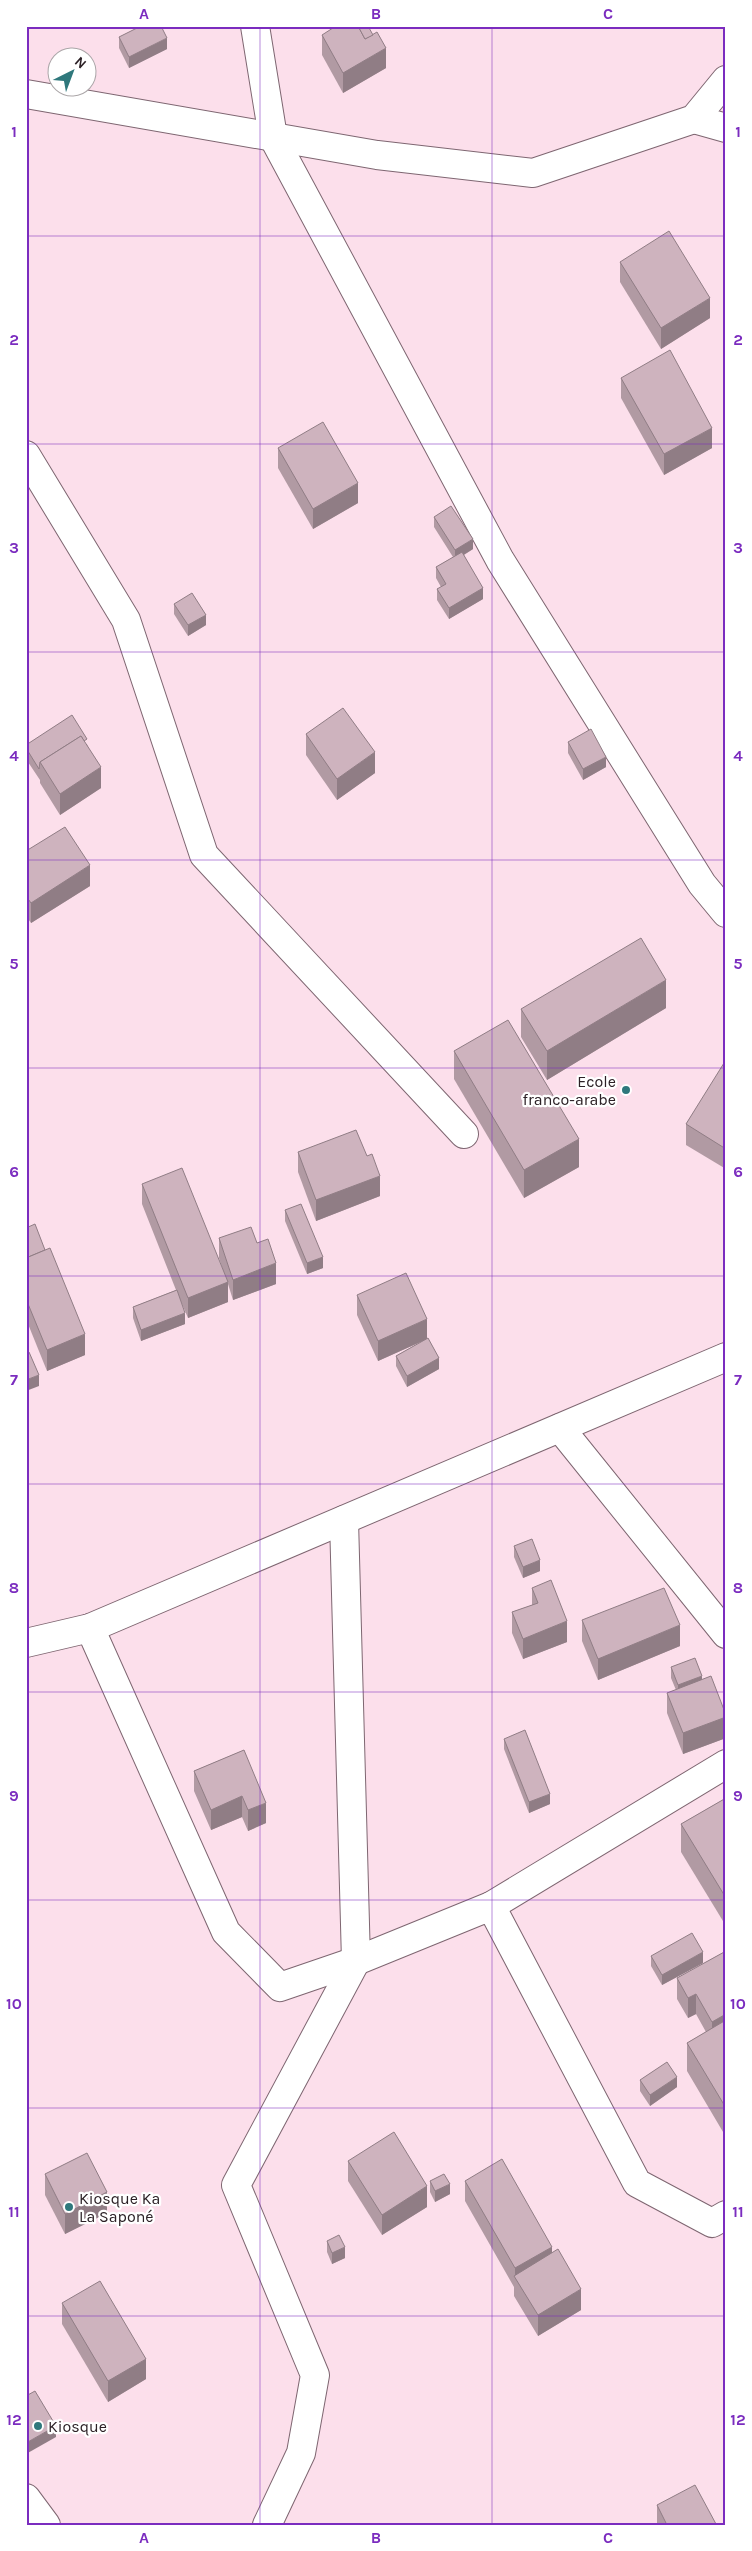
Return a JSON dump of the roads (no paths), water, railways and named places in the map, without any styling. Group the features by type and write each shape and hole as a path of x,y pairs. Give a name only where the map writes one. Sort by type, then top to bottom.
{"street":[{"path":"255,26 273,137 500,560 702,884 726,912"},
{"path":"26,94 377,155 533,173 694,119 726,80"},
{"path":"694,119 726,128"},
{"path":"26,455 126,620 204,855 464,1134"},
{"path":"26,1643 90,1628 726,1357"},
{"path":"560,1428 726,1634"},
{"path":"267,2525 301,2453 315,2375 236,2185 356,1960 344,1520"},
{"path":"90,1628 226,1932 280,1987 356,1960 491,1906 726,1764"},
{"path":"491,1906 637,2183 712,2223 726,2215"},
{"path":"26,2498 46,2525"}],"place":[{"name":"Ecole franco-arabe","path":"626,1090"},
{"name":"Kiosque Ka La Saponé","path":"69,2207"},
{"name":"Kiosque","path":"38,2426"}]}
